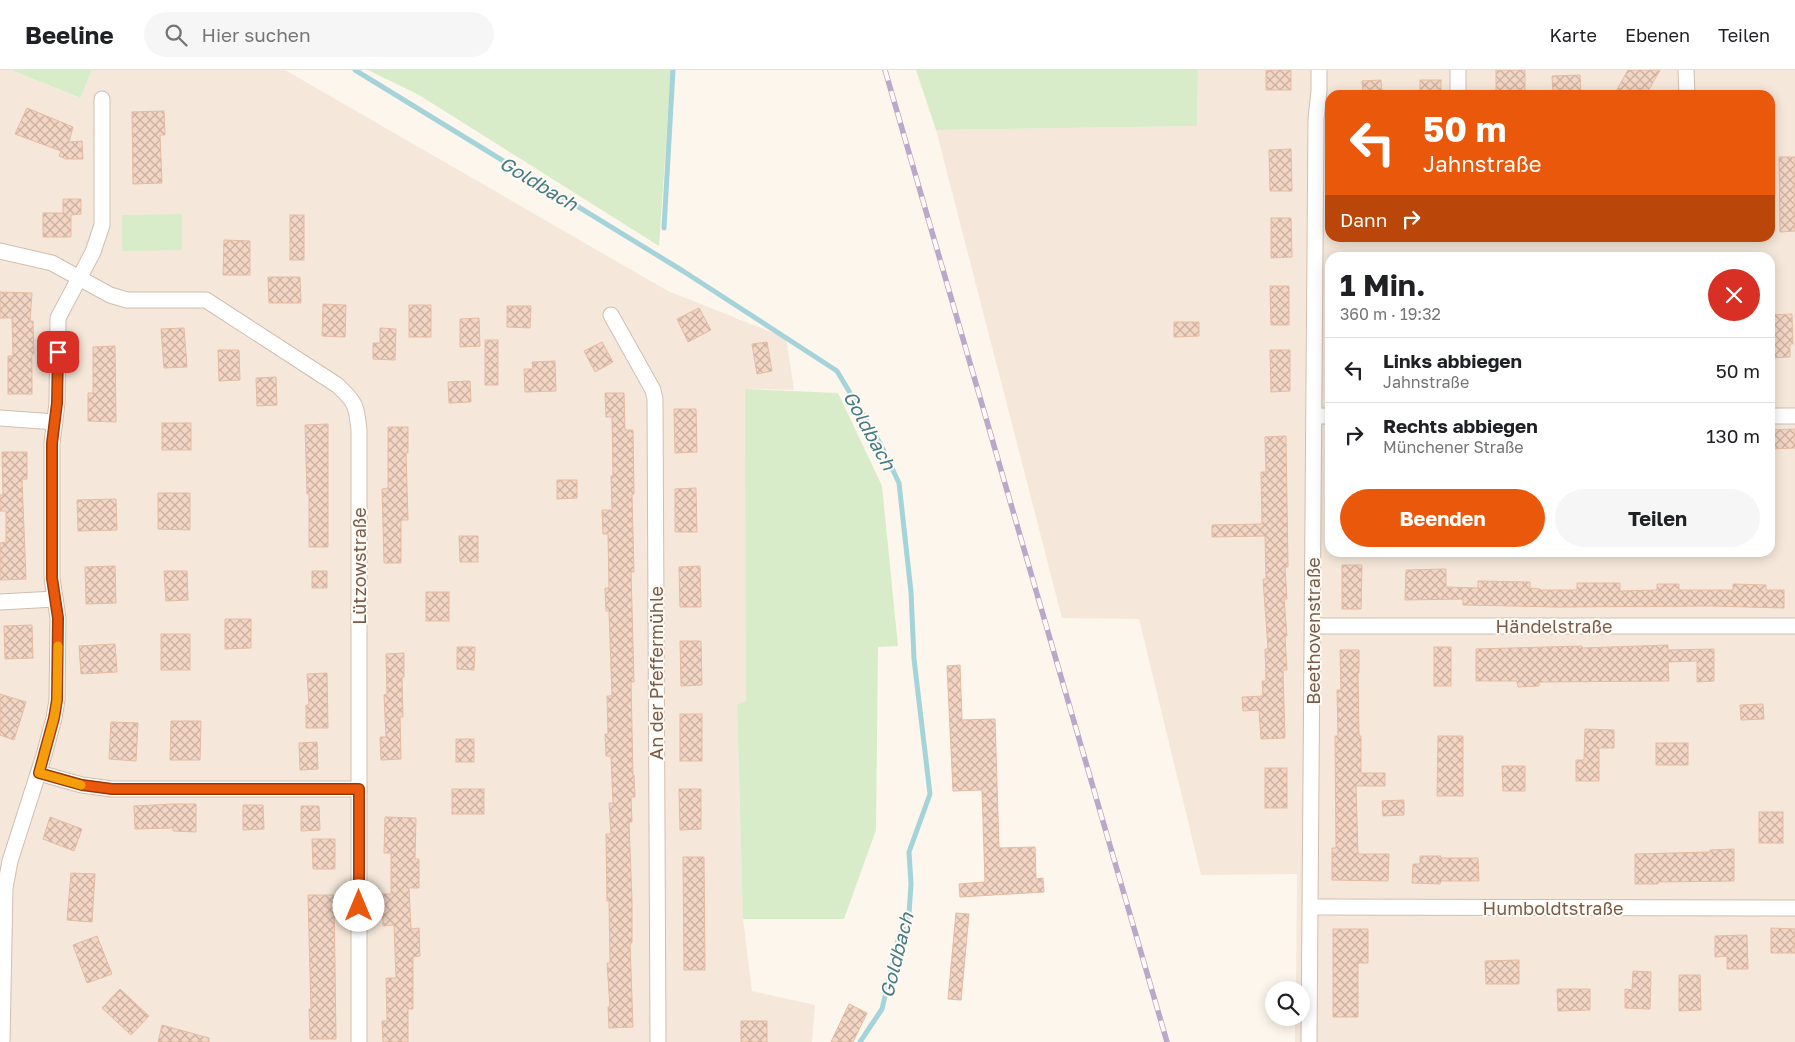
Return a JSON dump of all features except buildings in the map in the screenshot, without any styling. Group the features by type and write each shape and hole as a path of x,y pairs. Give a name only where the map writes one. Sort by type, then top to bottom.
{"street":[{"name":"Beethovenstraße","path":"1309,1042 1316,119 1319,70"},
{"path":"1458,70 1458,90"},
{"path":"1686,70 1686,90"},
{"path":"2,1042 2,887 39,773 57,700 58,618 52,554 52,443 57,403 58,318 94,252 102,225 102,99"},
{"name":"Lützowstraße","path":"0,251 52,263 110,295 127,300 206,300 337,385 350,397 354,404 357,411 359,431 359,1042"},
{"name":"An der Pfeffermühle","path":"611,315 653,390 655,398 658,1042"},
{"path":"1314,416 1325,416"},
{"path":"1775,416 1795,416"},
{"path":"0,418 55,422"},
{"path":"0,602 55,599"},
{"name":"Händelstraße","path":"1313,626 1795,626"},
{"path":"39,773 82,785 112,789 359,789"},
{"name":"Humboldtstraße","path":"1311,907 1795,908"}],"shaded area":[{"path":"0,70 11,70 79,98 92,70 285,70 668,291 786,338 794,390 746,389 746,702 737,706 743,919 752,991 815,1005 812,1042 0,1042"},
{"path":"1198,70 1795,70 1795,1042 1295,1042 1295,1026 1310,1026 1310,981 1296,981 1297,874 1201,875 1139,619 1062,618 936,130 1197,126"}],"green space":[{"path":"11,70 92,70 80,98"},
{"path":"368,70 671,70 659,246 419,95"},
{"path":"916,70 1198,70 1197,126 936,130"},
{"path":"182,214 182,250 122,251 122,215"},
{"path":"745,389 838,393 882,486 898,646 878,647 876,830 844,919 743,919 737,705 746,701"}],"waterway":[{"name":"Goldbach","path":"355,70 683,271 837,371 881,445 899,483 911,592 914,659 930,794 909,852 911,884 909,914 898,940 882,1009 860,1042"},
{"path":"664,228 673,70"}],"railway":[{"path":"885,70 1167,1042"}],"slow traffic":[{"path":"58,646 57,700 39,773 81,785"}],"route":[{"path":"58,352 57,403 52,443 52,578 58,618 57,700 39,773 82,785 112,789 359,789 359,906"}]}
